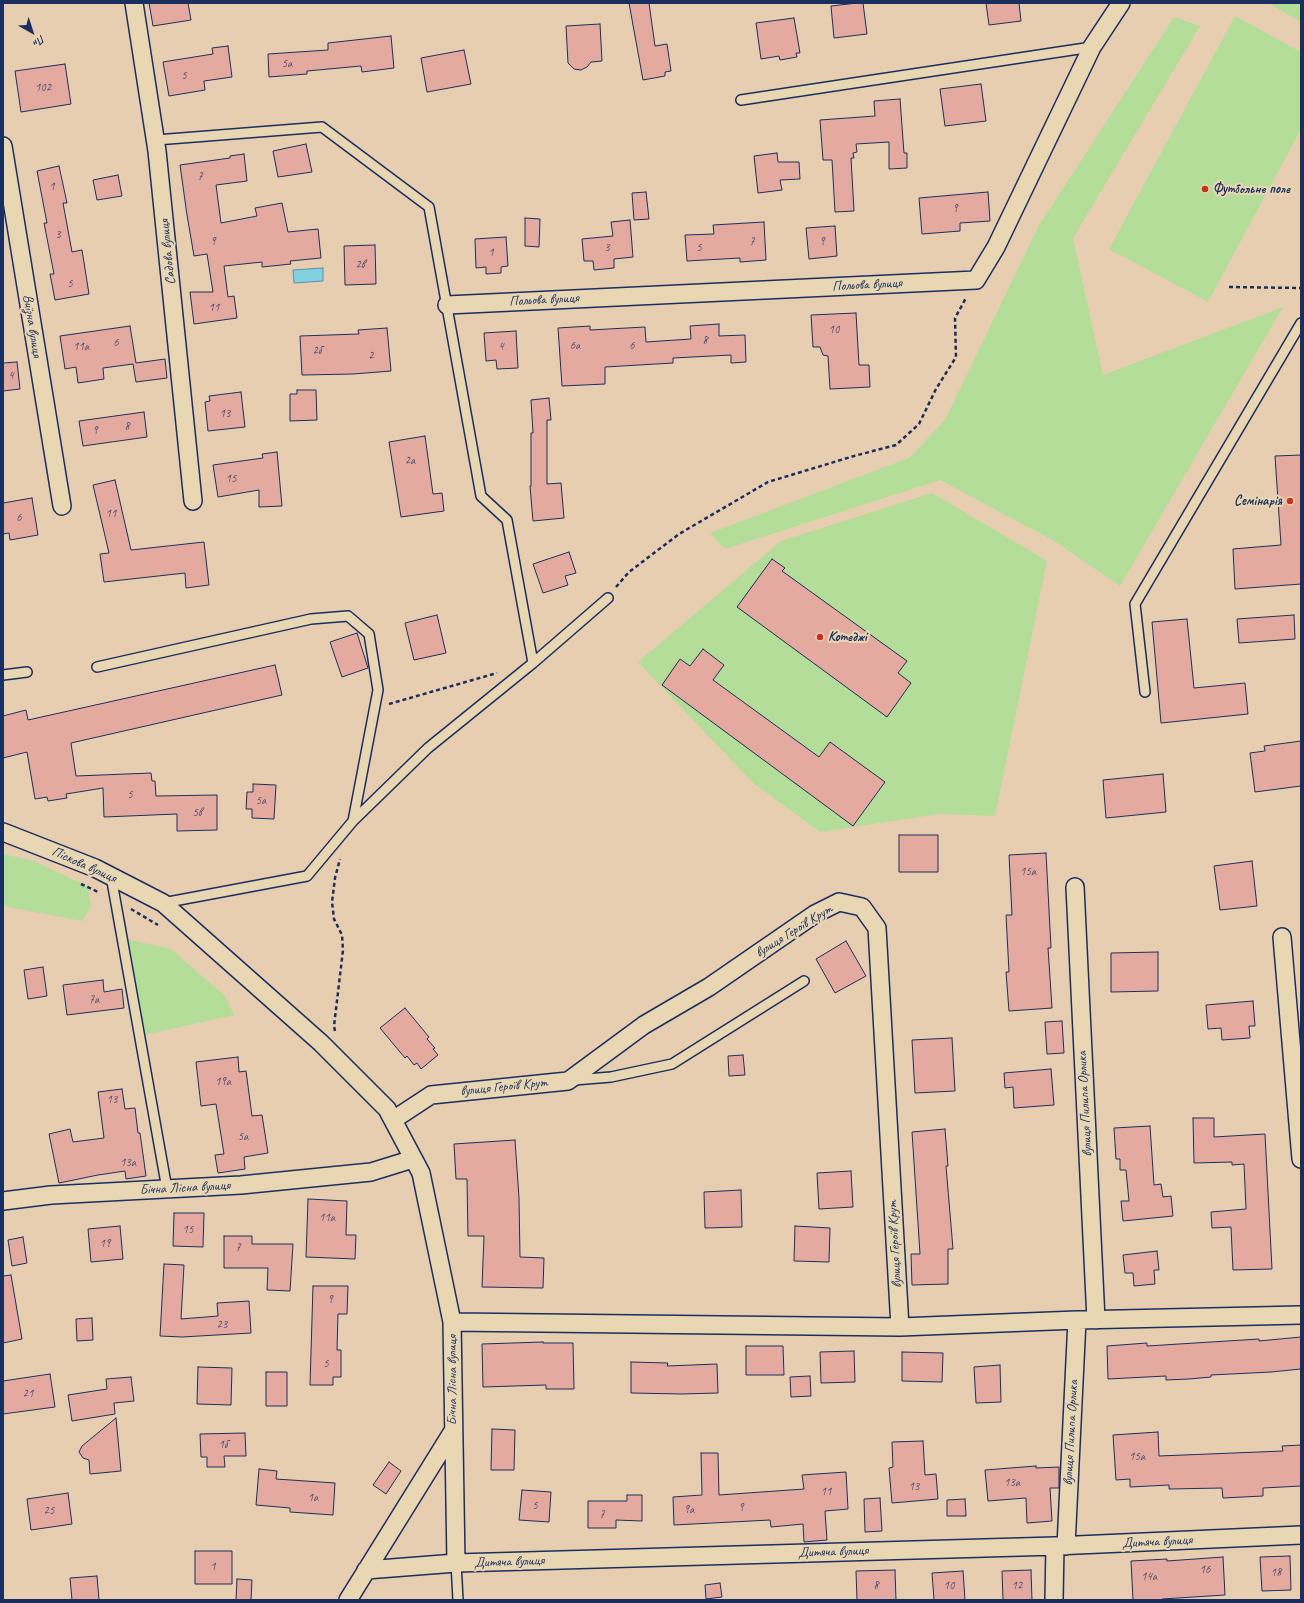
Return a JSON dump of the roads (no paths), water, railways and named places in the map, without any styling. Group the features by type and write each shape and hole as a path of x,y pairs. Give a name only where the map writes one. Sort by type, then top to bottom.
{"street":[{"name":"Садова вулиця","path":"134,3 156,140 194,501"},
{"path":"1092,47 1121,3"},
{"name":"Польова вулиця","path":"447,305 976,280 996,247 1092,47"},
{"name":"Виїзна вулиця","path":"3,146 62,506"},
{"name":"Піскова вулиця","path":"3,832 95,868 163,903"},
{"name":"вулиця Пилипа Орлика","path":"1075,887 1096,1320"},
{"name":"вулиця Героїв Крут","path":"393,1120 431,1095 568,1081 644,1025 709,987 815,914 839,902 862,907 877,928 900,1327"},
{"name":"Бічна Лісна вулиця","path":"163,903 321,1042 387,1109 421,1173 452,1322 453,1431 348,1600"},
{"path":"1282,937 1301,1158"},
{"name":"Бічна Лісна вулиця","path":"3,1201 51,1195 242,1185 371,1172 413,1159"},
{"path":"452,1322 900,1327 1077,1320 1301,1315"},
{"name":"вулиця Пилипа Орлика","path":"1054,1600 1060,1546 1077,1320"},
{"path":"453,1431 456,1563"},
{"name":"Дитяча вулиця","path":"366,1570 456,1563 1060,1546 1301,1535"}],"lane":[{"path":"741,100 1092,47"},
{"path":"156,140 322,128 429,207 481,496 507,520 532,663"},
{"path":"1145,692 1135,604 1301,323"},
{"path":"163,903 307,876 353,821 428,748 532,663 608,598"},
{"path":"97,667 311,619 348,616 369,634 378,690 353,821"},
{"path":"3,675 27,672"},
{"path":"111,876 167,1190"},
{"path":"568,1081 611,1077 672,1064 804,981"},
{"path":"456,1563 458,1600"}],"water":[{"path":"323,268 323,281 294,283 293,270"}],"place":[{"name":"Футбольне поле","path":"1205,189"},
{"name":"Семінарія","path":"1290,501"},
{"name":"Котеджі","path":"820,637"}]}
